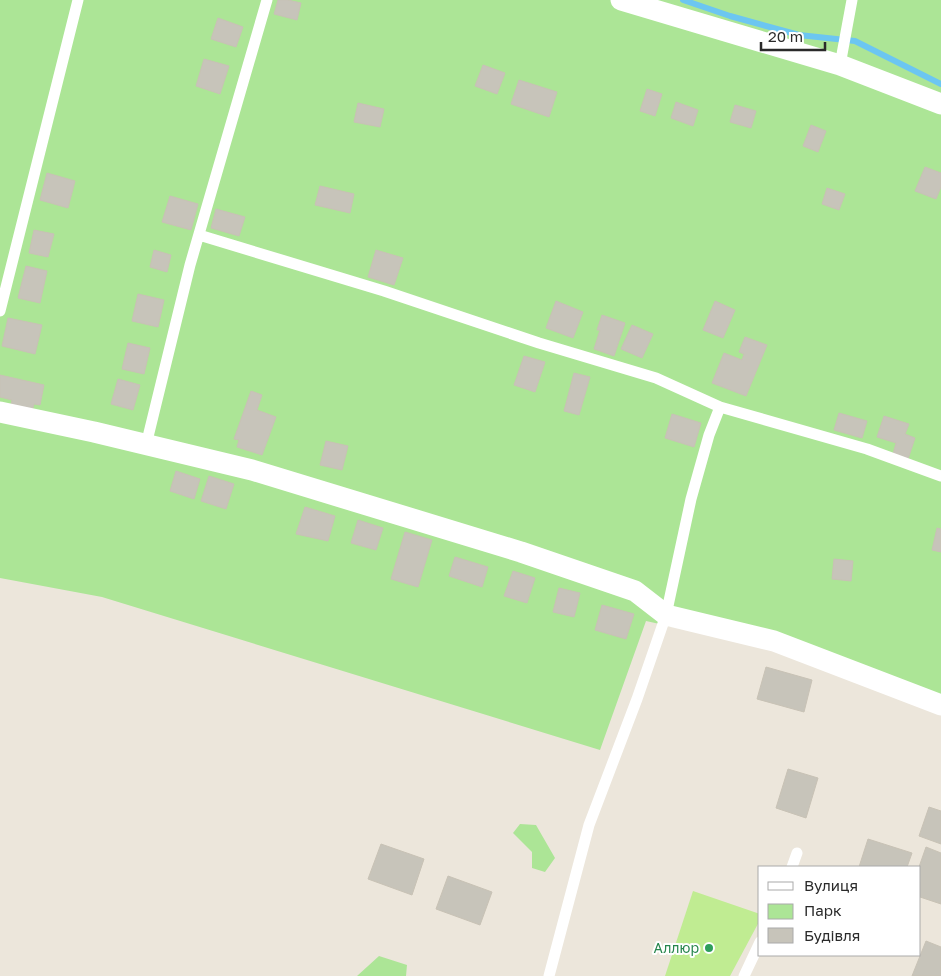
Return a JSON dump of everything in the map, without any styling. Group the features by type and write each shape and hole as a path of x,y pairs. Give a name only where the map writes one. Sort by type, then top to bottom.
{"street":[{"path":"623,0 842,57 941,104"},
{"path":"0,412 146,444 252,470 521,552 635,591 666,615 774,641 941,705"}],"lane":[{"path":"0,311 78,0"},
{"path":"146,444 199,235 267,0"},
{"path":"842,57 852,0"},
{"path":"199,235 384,291 539,343 656,378 720,407 867,449 941,476"},
{"path":"548,976 588,826 637,699 666,615 691,500 709,435 720,407"},
{"path":"792,866 797,853"},
{"path":"744,976 758,946"}],"green space":[{"path":"0,0 941,0 941,695 845,665 646,621 600,750 102,597 0,578"},
{"path":"520,824 536,825 555,858 545,872 532,868 532,852 513,833"},
{"name":"Аллюр","path":"693,891 758,913 758,924 730,976 665,976"},
{"path":"379,956 407,965 406,976 357,976"}],"building":[{"path":"278,0 301,3 297,20 274,14"},
{"path":"218,18 243,27 236,47 211,39"},
{"path":"204,59 229,66 220,94 196,86"},
{"path":"483,65 505,73 497,94 475,86"},
{"path":"519,80 557,92 549,117 511,104"},
{"path":"647,89 662,94 655,116 640,111"},
{"path":"676,102 698,110 693,126 671,118"},
{"path":"358,103 384,109 380,127 354,122"},
{"path":"735,105 756,111 751,128 730,122"},
{"path":"811,125 826,131 818,152 803,146"},
{"path":"925,167 941,173 941,187 936,199 915,191"},
{"path":"47,173 75,181 68,208 40,200"},
{"path":"320,186 354,194 350,213 315,205"},
{"path":"827,188 845,194 839,210 822,204"},
{"path":"170,196 198,204 191,230 162,222"},
{"path":"216,209 245,217 239,236 211,228"},
{"path":"34,230 54,234 48,257 29,253"},
{"path":"154,250 171,255 167,272 150,267"},
{"path":"376,250 403,258 394,285 368,277"},
{"path":"26,266 47,271 40,303 18,298"},
{"path":"138,294 164,300 158,327 132,321"},
{"path":"556,301 583,312 573,338 546,328"},
{"path":"715,301 735,310 723,338 703,330"},
{"path":"602,315 625,323 614,356 594,349"},
{"path":"8,318 42,325 35,354 2,346"},
{"path":"632,325 653,334 642,358 621,349"},
{"path":"745,337 767,345 746,396 712,383 724,353 742,360 744,354 739,352"},
{"path":"128,343 150,348 144,374 122,369"},
{"path":"524,356 545,362 535,392 514,385"},
{"path":"574,373 590,377 579,415 564,411"},
{"path":"0,375 44,385 40,405 34,404 31,415 10,411 12,400 0,397"},
{"path":"118,379 140,385 133,410 111,404"},
{"path":"251,391 262,395 257,410 276,417 262,455 237,447 239,440 234,439"},
{"path":"839,413 867,421 862,438 834,430"},
{"path":"672,414 701,423 694,447 665,438"},
{"path":"884,416 909,424 905,434 915,438 908,459 893,454 896,443 877,437"},
{"path":"326,441 348,446 342,470 320,465"},
{"path":"176,471 200,479 194,499 170,491"},
{"path":"209,476 234,484 226,509 201,501"},
{"path":"305,507 335,516 328,541 296,534"},
{"path":"358,520 383,528 376,550 351,543"},
{"path":"937,528 941,529 941,552 932,550"},
{"path":"405,532 432,540 418,587 391,579"},
{"path":"455,557 488,567 482,587 449,576"},
{"path":"834,559 853,561 851,581 832,579"},
{"path":"513,571 535,578 527,603 504,596"},
{"path":"559,588 580,593 574,617 553,612"},
{"path":"602,605 634,614 626,639 595,630"},
{"path":"766,667 812,680 804,712 757,699"},
{"path":"788,769 818,778 806,818 776,808"},
{"path":"929,807 941,811 941,844 919,836"},
{"path":"868,839 912,853 907,866 859,866"},
{"path":"381,844 424,859 412,895 368,879"},
{"path":"926,847 941,853 941,904 921,897 921,866 919,866"},
{"path":"448,876 492,892 480,925 436,909"},
{"path":"926,941 941,947 941,976 912,976"}],"waterway":[{"path":"683,0 730,16 799,35 855,41 941,84"}],"place":[{"name":"Аллюр","path":"709,948"}]}
